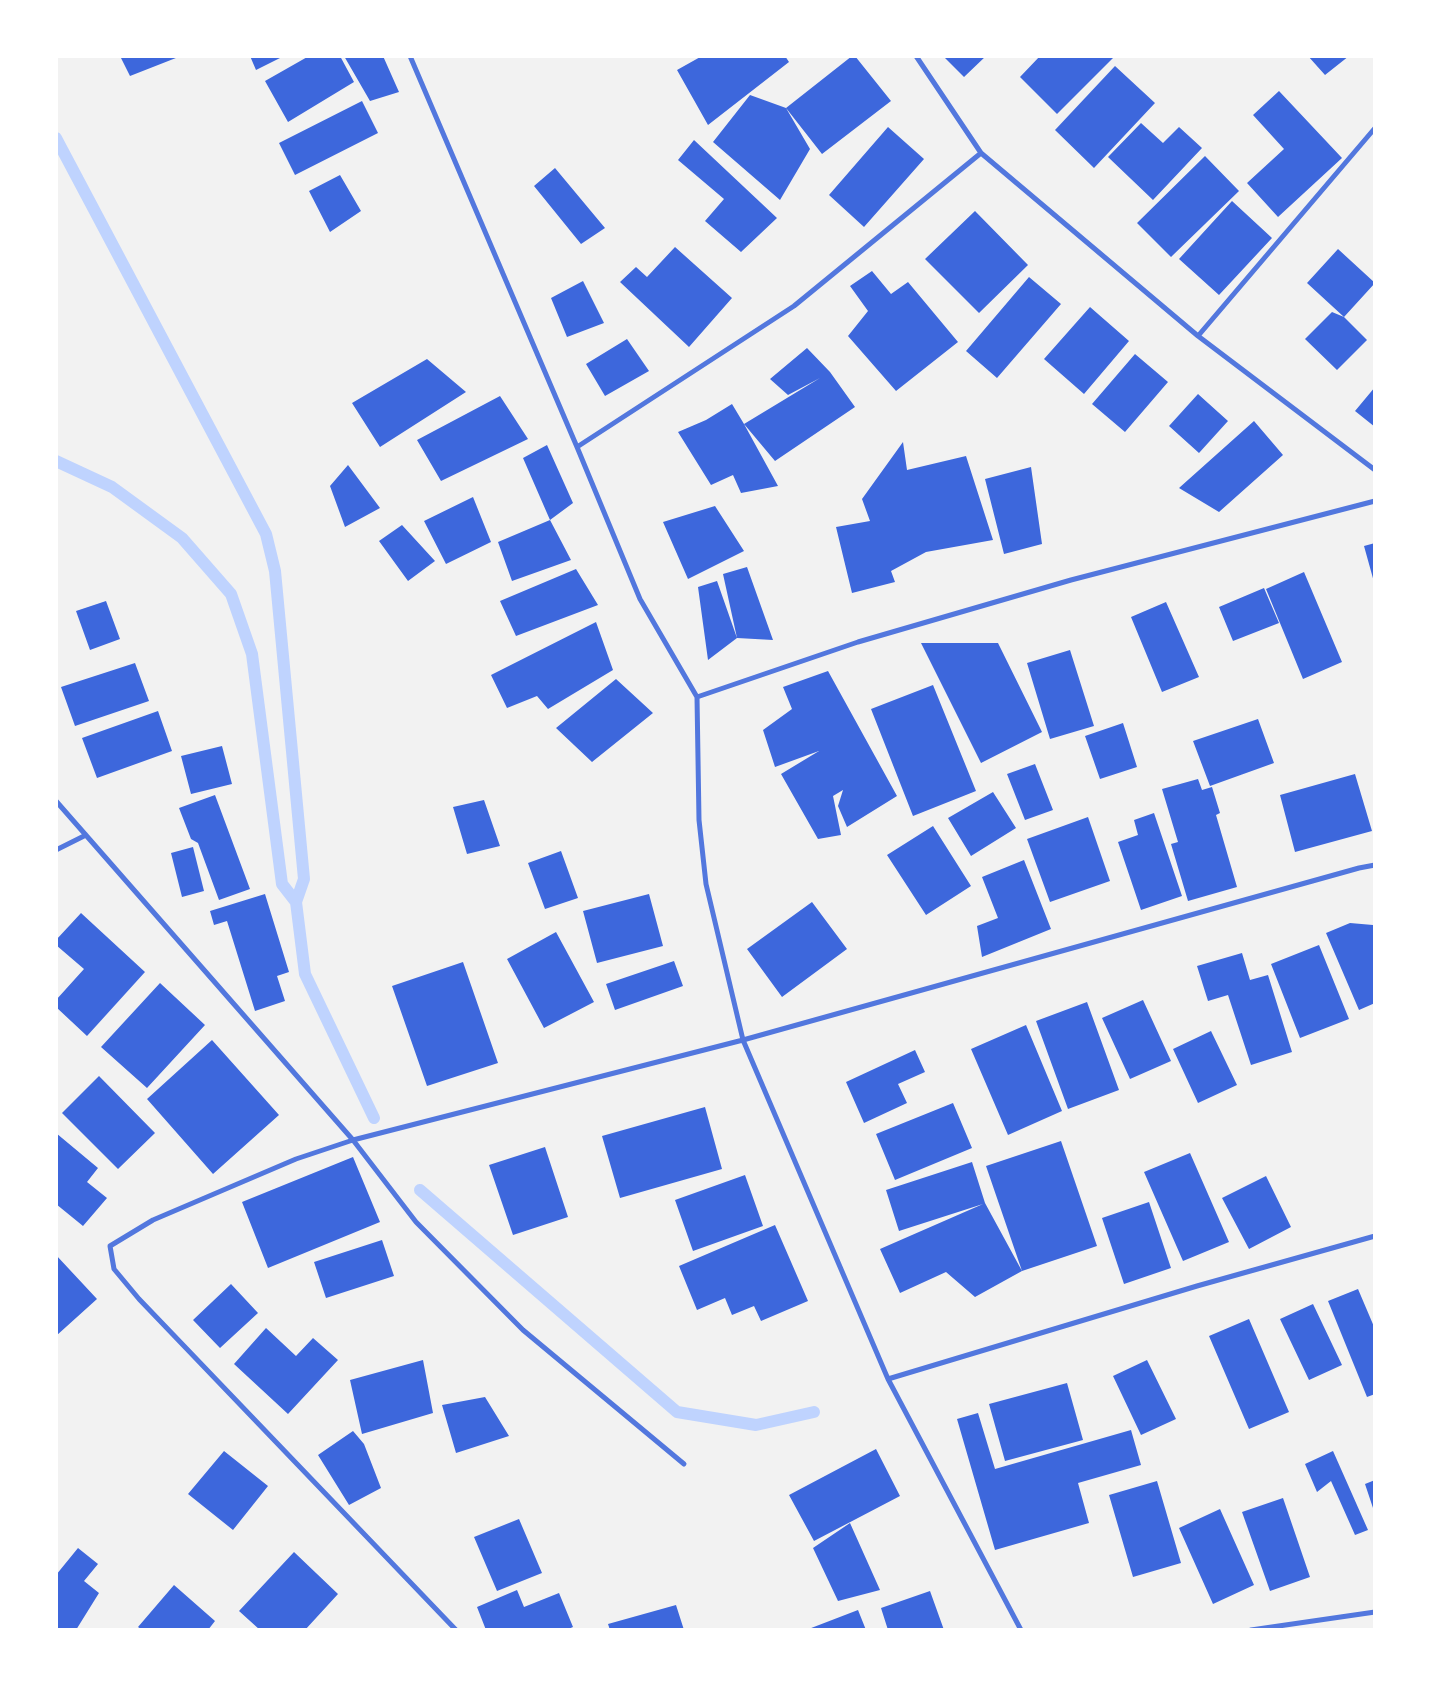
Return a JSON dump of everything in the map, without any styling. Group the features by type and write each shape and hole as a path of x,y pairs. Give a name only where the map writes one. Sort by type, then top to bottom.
{"street":[{"path":"410,56 640,599 698,697 699,820 706,884 743,1040 888,1379 1021,1630"},
{"path":"916,56 981,153 1198,336 1375,470"},
{"path":"1198,336 1375,128"},
{"path":"577,448 794,306 981,153"},
{"path":"698,697 858,642 1071,580 1375,501"},
{"path":"56,801 353,1140 416,1222 522,1330 684,1464"},
{"path":"56,850 86,835"},
{"path":"456,1630 139,1299 114,1269 110,1246 153,1220 296,1159 353,1140 743,1040 1375,865"},
{"path":"888,1379 1188,1289 1375,1236"},
{"path":"1251,1630 1375,1612"}],"building":[{"path":"120,56 181,56 130,76"},
{"path":"250,56 284,56 256,70"},
{"path":"309,56 340,56 354,82 288,122 265,81"},
{"path":"344,56 383,56 399,92 370,101"},
{"path":"702,56 785,56 789,62 708,125 677,70"},
{"path":"852,56 855,56 891,101 822,154 786,108"},
{"path":"943,56 986,56 964,77"},
{"path":"1040,56 1115,56 1057,114 1020,77"},
{"path":"1308,56 1349,56 1325,75"},
{"path":"1115,66 1155,103 1094,168 1055,130"},
{"path":"1279,91 1342,158 1278,217 1247,183 1284,149 1253,115"},
{"path":"750,95 786,108 810,149 780,200 713,142"},
{"path":"362,101 378,133 295,175 279,143"},
{"path":"1141,123 1163,143 1179,127 1202,148 1153,200 1108,157"},
{"path":"888,127 924,159 864,227 829,195"},
{"path":"694,140 777,218 741,252 705,221 724,199 678,160"},
{"path":"1205,156 1239,191 1171,257 1137,223"},
{"path":"555,168 605,228 581,244 534,186"},
{"path":"340,175 361,211 330,232 309,191"},
{"path":"1232,201 1272,238 1219,295 1179,259"},
{"path":"975,211 1028,265 979,313 925,259"},
{"path":"675,247 732,298 689,347 620,282 636,267 647,277"},
{"path":"1338,249 1375,283 1344,317 1307,283"},
{"path":"872,271 891,294 908,282 958,342 896,391 848,336 868,311 850,286"},
{"path":"1029,277 1061,304 997,378 966,351"},
{"path":"583,281 604,323 567,337 551,298"},
{"path":"1090,307 1129,341 1084,394 1044,359"},
{"path":"1332,312 1344,317 1367,340 1337,370 1305,339"},
{"path":"627,339 649,371 605,396 586,364"},
{"path":"807,348 830,372 855,407 775,461 744,424 820,378 788,395 770,379"},
{"path":"1135,354 1168,382 1125,432 1092,404"},
{"path":"427,359 466,392 380,447 352,403"},
{"path":"1375,387 1375,427 1355,411"},
{"path":"1198,394 1228,421 1199,453 1169,426"},
{"path":"500,396 528,439 441,481 417,440"},
{"path":"732,404 778,486 741,493 733,475 711,485 678,432 706,420"},
{"path":"1254,421 1283,455 1219,512 1179,488"},
{"path":"903,442 907,470 966,456 993,540 926,552 891,571 895,582 852,593 836,527 870,521 862,499"},
{"path":"547,445 573,503 550,520 523,458"},
{"path":"348,465 380,508 345,527 330,486"},
{"path":"1031,467 1042,544 1004,554 985,479"},
{"path":"473,497 491,542 446,564 424,521"},
{"path":"715,506 744,551 688,579 663,522"},
{"path":"550,520 571,560 512,581 498,542"},
{"path":"402,525 435,561 408,581 379,541"},
{"path":"1375,543 1375,582 1374,582 1364,546"},
{"path":"747,567 773,640 737,638 723,574"},
{"path":"576,569 598,605 516,636 500,601"},
{"path":"1304,572 1342,662 1303,679 1266,589"},
{"path":"717,581 737,638 708,660 698,587"},
{"path":"1264,588 1279,623 1233,641 1219,607"},
{"path":"106,601 120,639 90,650 76,611"},
{"path":"1166,602 1199,677 1162,692 1131,617"},
{"path":"596,622 613,670 548,709 537,696 507,708 491,675"},
{"path":"921,643 998,643 1042,732 981,763"},
{"path":"1070,650 1094,726 1050,739 1027,663"},
{"path":"135,663 149,701 75,726 61,687"},
{"path":"828,671 897,796 847,827 838,806 843,790 833,796 841,835 818,839 781,774 819,751 775,767 763,730 792,709 783,687"},
{"path":"616,679 653,713 592,762 556,728"},
{"path":"933,685 976,791 913,816 871,709"},
{"path":"158,711 172,751 97,778 82,738"},
{"path":"1258,719 1274,763 1210,786 1193,741"},
{"path":"1123,723 1137,767 1100,779 1085,736"},
{"path":"222,746 232,784 191,794 181,756"},
{"path":"1035,764 1053,810 1025,820 1007,774"},
{"path":"1355,774 1372,831 1295,852 1280,795"},
{"path":"1198,779 1202,790 1212,787 1220,813 1216,815 1237,887 1188,901 1171,844 1178,842 1162,789"},
{"path":"993,792 1016,828 971,856 948,818"},
{"path":"215,795 250,889 219,900 198,843 191,839 179,808"},
{"path":"484,800 500,846 467,854 453,807"},
{"path":"1154,813 1182,896 1141,910 1118,842 1138,835 1134,820"},
{"path":"1088,817 1110,881 1050,902 1027,839"},
{"path":"933,826 971,886 926,915 887,855"},
{"path":"193,847 204,891 182,897 171,853"},
{"path":"561,851 578,898 545,909 528,863"},
{"path":"1024,860 1051,929 982,957 977,926 998,918 982,877"},
{"path":"265,894 289,972 277,976 285,1001 255,1011 227,921 214,925 210,911"},
{"path":"649,894 663,946 597,963 583,911"},
{"path":"812,902 847,949 782,997 747,949"},
{"path":"81,913 145,972 87,1036 56,1007 56,1000 84,969 56,945 56,940"},
{"path":"1350,923 1373,925 1375,928 1375,1003 1359,1010 1326,933"},
{"path":"556,932 594,1002 544,1028 507,959"},
{"path":"1319,945 1349,1019 1300,1038 1271,964"},
{"path":"1242,953 1250,980 1268,975 1292,1052 1251,1065 1228,995 1208,1001 1197,966"},
{"path":"674,961 683,986 615,1010 606,984"},
{"path":"463,962 498,1063 427,1086 392,986"},
{"path":"160,983 205,1025 147,1088 101,1047"},
{"path":"1143,1000 1171,1061 1130,1079 1102,1018"},
{"path":"1087,1002 1119,1090 1068,1109 1036,1021"},
{"path":"1026,1025 1062,1111 1008,1135 971,1049"},
{"path":"1211,1031 1237,1085 1198,1103 1173,1049"},
{"path":"212,1040 279,1115 213,1174 147,1099"},
{"path":"915,1050 925,1072 898,1084 907,1103 864,1123 846,1082"},
{"path":"99,1076 155,1133 118,1169 62,1113"},
{"path":"953,1103 972,1148 895,1180 876,1134"},
{"path":"705,1107 722,1169 620,1198 602,1136"},
{"path":"56,1133 98,1168 87,1182 107,1198 83,1226 56,1204"},
{"path":"1061,1141 1097,1246 1022,1271 986,1166"},
{"path":"545,1147 568,1217 513,1235 489,1165"},
{"path":"1190,1153 1229,1242 1183,1261 1144,1172"},
{"path":"353,1157 380,1222 268,1268 242,1202"},
{"path":"972,1162 985,1203 1022,1271 975,1297 946,1272 900,1293 880,1249 983,1204 899,1231 886,1190"},
{"path":"745,1175 763,1226 693,1251 675,1200"},
{"path":"1266,1176 1291,1227 1249,1249 1222,1198"},
{"path":"1149,1202 1171,1268 1124,1284 1102,1218"},
{"path":"775,1225 808,1301 761,1321 754,1306 732,1315 725,1298 697,1310 679,1266"},
{"path":"382,1240 394,1276 326,1298 314,1262"},
{"path":"56,1255 97,1299 56,1336"},
{"path":"231,1284 258,1313 220,1348 193,1320"},
{"path":"1358,1289 1375,1329 1375,1394 1367,1397 1328,1301"},
{"path":"1313,1304 1342,1365 1309,1380 1280,1319"},
{"path":"1249,1319 1289,1412 1249,1429 1209,1336"},
{"path":"266,1328 296,1356 313,1338 338,1360 288,1414 234,1364"},
{"path":"423,1360 433,1413 362,1434 350,1380"},
{"path":"1147,1360 1176,1419 1141,1435 1113,1376"},
{"path":"1067,1383 1083,1440 1005,1461 989,1404"},
{"path":"485,1397 509,1436 456,1453 442,1405"},
{"path":"978,1413 995,1469 1131,1430 1141,1465 1078,1483 1089,1523 995,1550 957,1419"},
{"path":"353,1431 364,1444 381,1488 349,1505 318,1455"},
{"path":"876,1449 900,1496 814,1541 789,1495"},
{"path":"224,1451 268,1486 233,1530 188,1494"},
{"path":"1333,1451 1368,1530 1355,1535 1331,1481 1317,1492 1305,1464"},
{"path":"1375,1480 1375,1511 1374,1511 1365,1484"},
{"path":"1157,1481 1181,1563 1133,1577 1109,1495"},
{"path":"1283,1498 1310,1577 1270,1591 1242,1512"},
{"path":"1220,1509 1254,1585 1213,1604 1179,1528"},
{"path":"519,1519 542,1573 497,1591 474,1537"},
{"path":"850,1523 880,1590 838,1601 813,1548"},
{"path":"78,1548 98,1564 84,1581 99,1593 76,1630 56,1630 56,1575"},
{"path":"294,1552 338,1594 305,1630 260,1630 239,1611"},
{"path":"174,1585 215,1621 208,1630 142,1630 138,1627"},
{"path":"517,1590 524,1607 559,1593 573,1627 566,1630 486,1630 477,1607"},
{"path":"930,1591 944,1630 888,1630 881,1608"},
{"path":"676,1605 684,1630 610,1630 608,1624"},
{"path":"858,1610 866,1630 806,1630"}],"waterway":[{"path":"56,138 266,534 275,571 304,879 296,902 305,974 374,1118"},
{"path":"56,461 112,487 182,538 231,594 252,654 282,884 296,902"},
{"path":"420,1190 677,1412 756,1425 814,1412"}]}
